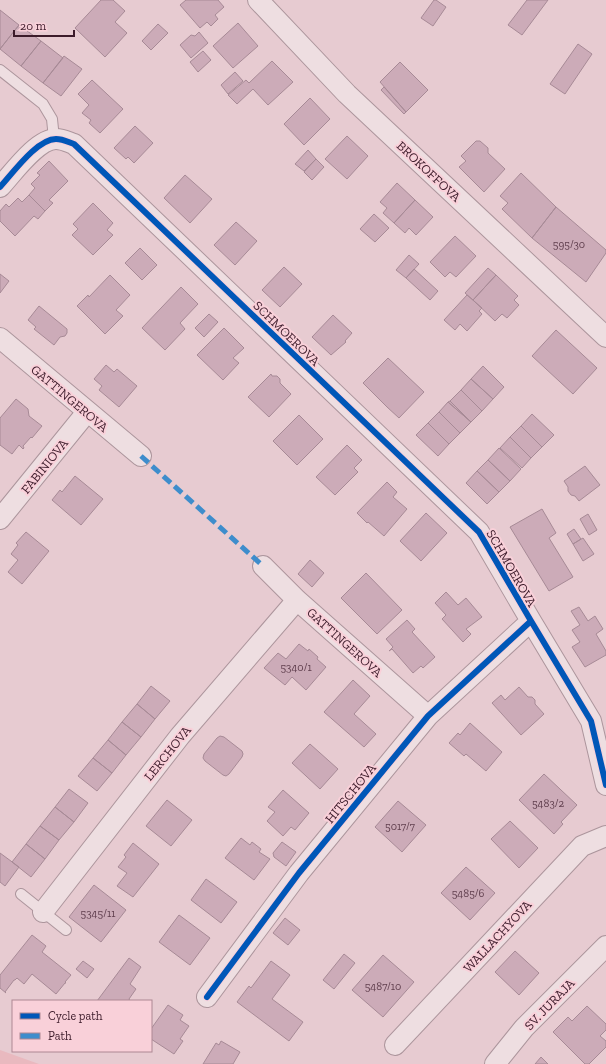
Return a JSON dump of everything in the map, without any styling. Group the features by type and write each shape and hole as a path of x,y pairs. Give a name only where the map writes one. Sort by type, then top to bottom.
{"street":[{"name":"BROKOFFOVA","path":"258,0 347,94 606,337"},
{"path":"0,187 36,148 43,142 54,139"},
{"name":"SCHMOEROVA","path":"54,139 62,139 74,144 479,532 591,721 606,785"},
{"name":"GATTINGEROVA","path":"0,338 141,456"},
{"name":"FABINIOVA","path":"0,519 87,412"},
{"name":"GATTINGEROVA","path":"263,566 297,600 428,716"},
{"name":"LERCHOVA","path":"43,912 180,736 297,600"},
{"name":"HITSCHOVA","path":"207,997 299,873 428,716 531,621"},
{"name":"WALLACHYOVA","path":"395,1045 582,846 606,836"},
{"name":"SV. JURAJA","path":"495,1064 524,1028 606,946"}],"lane":[{"path":"0,70 43,104 52,119 54,139"},
{"path":"21,894 66,930"}],"shaded area":[{"path":"0,1050 39,1064 0,1064"}],"building":[{"path":"101,0 113,0 125,11 115,22 127,33 105,57 75,28"},
{"path":"186,0 218,0 224,7 215,15 218,19 211,26 207,22 200,28 180,5"},
{"path":"434,0 446,7 433,26 421,18"},
{"path":"527,0 548,0 522,35 508,25"},
{"path":"0,10 19,25 0,49"},
{"path":"238,23 258,46 233,68 213,46"},
{"path":"158,24 168,33 151,50 142,41"},
{"path":"19,25 41,41 21,66 0,49"},
{"path":"199,32 208,43 191,58 180,45 191,35 195,36"},
{"path":"41,41 63,58 43,83 21,66"},
{"path":"578,44 592,54 565,94 550,84"},
{"path":"203,51 211,60 198,72 190,62"},
{"path":"64,56 82,69 61,96 43,83"},
{"path":"272,61 293,82 268,105 253,89 237,104 228,95 246,80 249,83"},
{"path":"400,62 428,90 406,112 380,82"},
{"path":"235,72 243,81 228,94 221,85"},
{"path":"92,80 123,109 100,133 89,123 91,120 82,113 89,105 78,94"},
{"path":"384,87 406,112 404,114 381,90"},
{"path":"310,98 330,119 304,145 284,124"},
{"path":"135,126 153,143 134,163 128,157 126,159 114,148"},
{"path":"347,136 368,156 347,179 325,159"},
{"path":"476,141 480,141 488,148 488,153 505,169 484,192 459,167 466,161 461,156"},
{"path":"308,150 316,159 304,171 295,164"},
{"path":"316,159 324,167 312,180 304,172"},
{"path":"49,161 68,181 49,200 53,203 45,211 29,195 35,188 31,184 40,175 37,173"},
{"path":"521,173 556,207 532,238 502,209 508,203 500,196"},
{"path":"185,175 212,199 190,223 164,198"},
{"path":"397,183 415,200 394,223 383,213 387,208 380,202"},
{"path":"29,195 45,211 38,219 34,216 15,236 0,221 0,211 6,204 9,207 18,198 22,202"},
{"path":"415,200 433,217 416,235 409,228 405,233 394,223"},
{"path":"93,203 113,223 107,230 113,235 93,255 72,235 78,229 73,224"},
{"path":"556,207 606,250 606,253 586,282 532,238"},
{"path":"374,214 389,228 375,242 360,229"},
{"path":"236,222 257,241 235,265 214,245"},
{"path":"455,236 476,256 456,277 450,272 445,277 430,262"},
{"path":"140,248 157,265 142,280 125,263"},
{"path":"409,255 419,264 406,278 396,270"},
{"path":"284,267 302,284 280,307 262,290"},
{"path":"488,268 496,275 473,300 465,293"},
{"path":"414,269 438,291 430,300 406,278"},
{"path":"0,274 9,281 0,293"},
{"path":"110,275 130,295 116,310 123,316 105,334 77,306 88,295 89,297"},
{"path":"496,275 518,296 514,300 519,305 507,318 502,314 495,321 473,300"},
{"path":"181,287 198,304 180,323 185,329 165,350 142,328"},
{"path":"467,295 482,308 479,311 482,314 467,331 460,324 455,330 444,320"},
{"path":"39,306 67,329 65,336 60,337 54,345 34,329 36,327 28,320"},
{"path":"209,314 218,322 204,337 195,328"},
{"path":"333,315 352,333 345,341 346,342 331,355 312,337"},
{"path":"224,328 244,348 233,358 239,363 223,380 197,355"},
{"path":"556,330 597,368 573,394 532,356"},
{"path":"388,358 424,392 399,418 363,383"},
{"path":"106,365 114,372 117,369 137,386 119,407 99,390 102,386 94,379"},
{"path":"483,366 504,387 493,399 471,379"},
{"path":"271,374 272,376 277,376 280,379 280,383 291,394 269,417 248,397"},
{"path":"471,379 493,399 482,411 461,390"},
{"path":"461,390 482,411 471,422 450,401"},
{"path":"16,399 28,409 29,416 42,426 23,446 23,449 19,445 12,454 0,445 0,418"},
{"path":"450,401 471,422 448,402"},
{"path":"448,402 471,422 460,433 439,412"},
{"path":"439,412 460,433 449,444 428,423"},
{"path":"532,414 554,435 542,447 521,426"},
{"path":"299,415 323,439 297,465 273,441"},
{"path":"428,423 449,444 438,456 416,435"},
{"path":"521,426 542,447 531,458 510,437"},
{"path":"510,437 531,458 522,468 500,448"},
{"path":"347,445 362,460 354,468 358,472 335,495 316,477"},
{"path":"499,448 521,469 510,481 488,460"},
{"path":"488,460 510,481 499,492 477,471"},
{"path":"585,466 600,485 579,501 568,491 568,487 564,481"},
{"path":"477,471 499,492 487,504 466,483"},
{"path":"75,476 103,499 81,525 52,500 60,490 62,492"},
{"path":"387,482 397,492 393,497 407,509 384,536 357,513"},
{"path":"542,509 556,533 549,538 573,577 549,591 510,527"},
{"path":"426,513 447,533 421,561 400,541"},
{"path":"588,514 597,530 589,535 580,519"},
{"path":"574,529 581,539 573,544 567,534"},
{"path":"26,532 49,551 22,584 8,572 18,560 11,554 18,545 16,543"},
{"path":"583,538 594,554 583,561 573,544"},
{"path":"310,560 324,573 312,587 298,574"},
{"path":"366,573 402,610 377,634 341,598"},
{"path":"446,592 458,605 466,598 482,617 466,629 471,634 463,642 442,619 446,615 435,603"},
{"path":"579,607 588,621 595,616 603,629 596,634 606,651 606,655 585,667 572,647 580,642 572,630 580,625 571,611"},
{"path":"407,620 415,629 412,632 435,657 423,668 421,666 413,673 392,649 389,651 393,647 386,639"},
{"path":"299,644 308,651 309,649 326,667 306,690 292,677 285,685 264,668 278,653 286,659"},
{"path":"353,680 370,696 354,714 376,734 364,747 324,712"},
{"path":"151,686 170,701 155,719 137,704"},
{"path":"519,687 528,697 532,697 535,700 535,704 544,714 521,735 492,703 501,695 505,700"},
{"path":"137,704 155,719 141,737 122,722"},
{"path":"122,722 141,737 126,755 108,740"},
{"path":"470,723 502,752 486,771 466,754 464,756 449,743 458,733 460,735"},
{"path":"220,736 224,737 242,751 243,754 226,776 203,758 204,754"},
{"path":"108,740 126,755 112,773 93,758"},
{"path":"310,744 338,769 320,789 292,763"},
{"path":"93,758 112,773 97,791 78,776"},
{"path":"544,774 577,805 561,822 563,824 554,834 519,800"},
{"path":"69,789 88,803 74,822 55,807"},
{"path":"283,790 309,813 295,830 291,827 283,836 267,821 275,812 268,807"},
{"path":"167,800 192,820 171,846 146,826"},
{"path":"398,801 426,825 402,852 375,827"},
{"path":"55,807 74,822 59,840 40,826"},
{"path":"510,821 538,848 519,868 491,839"},
{"path":"40,826 59,840 45,859 26,844"},
{"path":"241,838 250,845 252,842 261,849 259,852 270,859 254,880 225,858"},
{"path":"282,842 296,852 286,866 274,857 273,853"},
{"path":"133,843 159,864 133,897 117,886 127,873 118,867 126,857 124,855"},
{"path":"26,844 45,859 31,877 12,862"},
{"path":"0,853 19,867 5,886 0,882"},
{"path":"466,867 495,893 470,920 441,893"},
{"path":"206,879 237,902 221,923 191,900"},
{"path":"94,885 126,910 101,942 69,917"},
{"path":"179,915 210,938 190,965 159,942"},
{"path":"285,918 300,930 288,945 273,933"},
{"path":"32,935 46,946 42,952 71,975 56,994 32,974 24,984 17,978 14,980 5,992 6,993 0,988 0,975"},
{"path":"515,951 539,973 519,995 495,972"},
{"path":"344,954 355,963 334,989 323,980"},
{"path":"383,955 414,982 383,1017 352,990"},
{"path":"129,958 141,967 130,984 136,989 130,1000 98,1000"},
{"path":"83,961 94,969 87,978 76,969"},
{"path":"271,961 290,975 272,999 303,1022 289,1041 237,1002 249,986 251,988"},
{"path":"168,1005 183,1015 180,1020 189,1026 180,1039 183,1041 174,1054 152,1040 152,1028"},
{"path":"587,1006 606,1024 606,1030 600,1036 606,1041 606,1047 589,1064 585,1064 553,1032 568,1017 572,1021"},
{"path":"221,1041 240,1052 233,1064 203,1064 216,1043 219,1045"},
{"path":"541,1057 548,1064 535,1064"}],"marked path":[{"path":"141,456 263,566"}],"cycle path":[{"path":"0,187 33,150 49,140 63,140 74,144 479,532 591,721 606,785"},
{"path":"207,997 299,873 428,716 531,621"}]}
